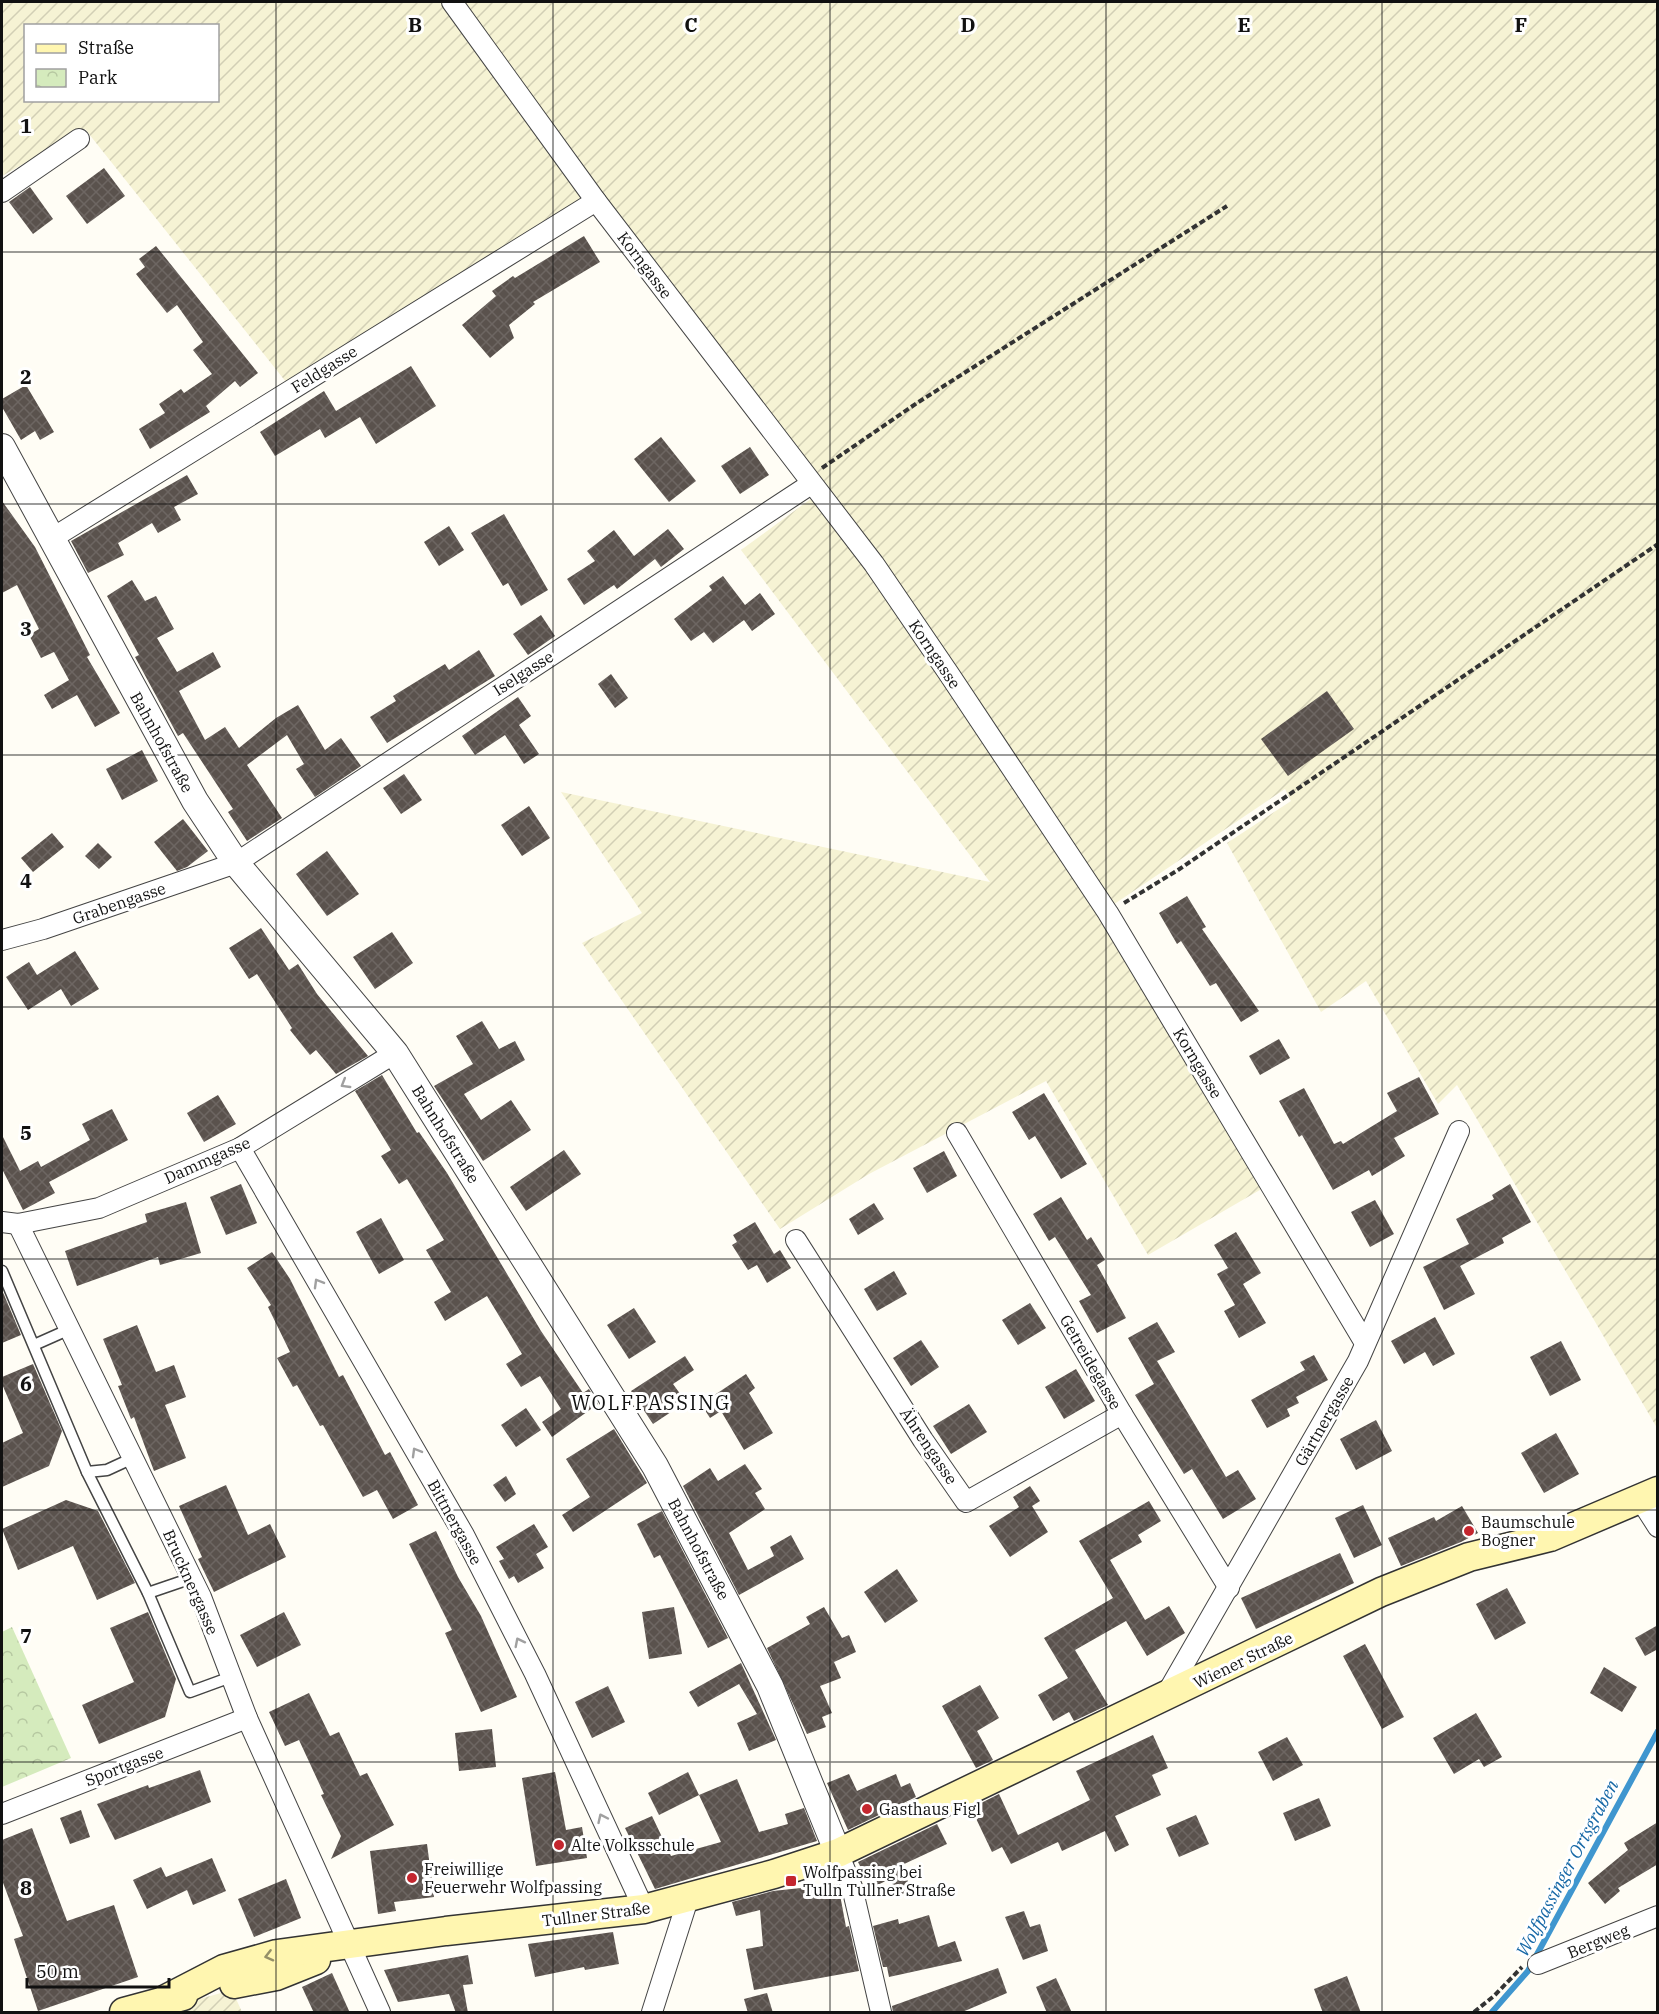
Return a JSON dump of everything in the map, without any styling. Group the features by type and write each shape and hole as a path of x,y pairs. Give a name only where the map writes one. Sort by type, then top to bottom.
{"main road":[{"name":"Wiener Straße","path":"838,1853 1165,1698 1381,1592 1469,1557 1550,1537 1649,1495"},
{"name":"Tullner Straße","path":"124,2013 166,1999 276,1976 348,1947 446,1931 644,1910 688,1899 838,1853"}],"street":[{"name":"Korngasse","path":"452,2 596,201 874,564 1108,912 1365,1343"},
{"path":"2,192 79,139"},
{"name":"Feldgasse","path":"51,538 596,201"},
{"name":"Bahnhofstraße","path":"2,447 195,801 236,863 395,1053 655,1466 770,1686 838,1853"},
{"name":"Iselgasse","path":"236,863 809,481"},
{"name":"Grabengasse","path":"2,940 43,929 236,863"},
{"name":"Dammgasse","path":"10,1223 99,1208 240,1148 395,1053"},
{"name":"Gärtnergasse","path":"1165,1698 1358,1361 1459,1131"},
{"name":"Getreidegasse","path":"957,1133 1122,1414 1229,1588"},
{"name":"Bittnergasse","path":"240,1148 464,1535 535,1674 644,1910"},
{"name":"Brucknergasse","path":"10,1223 70,1329 192,1578 247,1718 348,1947 380,2013"},
{"name":"Ährengasse","path":"796,1240 923,1440 966,1502 1122,1414"},
{"path":"1649,1495 1658,1527"},
{"name":"Sportgasse","path":"2,1814 247,1718"},
{"path":"838,1853 852,1887 880,2013"},
{"path":"652,2013 688,1899"},
{"name":"Bergweg","path":"1532,1965 1658,1916"}],"lane":[{"path":"2,1271 87,1472 148,1593 190,1692 231,1677"},
{"path":"34,1345 70,1329"},
{"path":"87,1472 106,1470 133,1458"},
{"path":"148,1593 192,1578"}],"path":[{"path":"809,481 927,397 1227,206"},
{"path":"1108,912 1178,870 1658,544"},
{"path":"1474,2013 1494,1996 1518,1968 1532,1965"}],"shaded area":[{"path":"2,2 1657,2 1657,1428 1457,1085 1438,1104 1366,981 1321,1012 1227,843 1291,801 1285,789 1101,913 1265,1187 1148,1255 1046,1081 869,1174 780,1229 582,943 642,913 561,792 990,882 741,550 823,490 599,194 290,387 85,129 2,176"},
{"path":"232,1990 242,2012 152,2012"}],"green space":[{"path":"12,1627 71,1758 2,1787 2,1632"}],"building":[{"path":"104,168 125,196 87,224 66,196"},
{"path":"30,187 53,219 33,234 9,202"},
{"path":"584,236 600,262 533,302 535,304 509,325 514,338 490,358 462,325 496,296 492,291 513,276 515,278"},
{"path":"156,246 258,373 240,387 235,381 206,406 210,412 150,449 139,429 165,413 159,404 181,389 184,393 212,374 193,350 203,342 177,305 167,313 136,274 145,267 139,259"},
{"path":"411,366 436,406 376,444 360,417 325,438 320,429 275,456 260,432 324,391 336,411"},
{"path":"26,385 54,432 40,440 35,431 21,440 2,407 2,399"},
{"path":"661,437 696,481 669,502 634,459"},
{"path":"750,447 769,475 740,494 721,466"},
{"path":"187,475 198,494 174,507 181,520 158,533 152,523 118,543 124,555 88,573 71,541"},
{"path":"2,501 35,547 90,655 87,657 120,713 95,727 77,695 52,709 44,695 69,680 54,652 41,658 29,635 39,629 17,585 2,593"},
{"path":"504,514 548,590 521,606 508,583 503,586 471,533"},
{"path":"449,526 464,550 439,566 424,542"},
{"path":"668,529 684,549 661,567 655,559 617,589 614,585 584,605 567,579 595,561 587,551 614,530 634,556"},
{"path":"723,576 745,605 760,593 775,614 752,631 744,620 713,643 704,632 691,641 674,619 712,590 709,586"},
{"path":"132,580 145,601 156,596 174,629 157,638 177,672 213,652 221,667 179,691 205,740 225,727 239,748 276,718 298,705 325,750 341,738 361,766 315,797 296,769 304,764 287,735 247,765 282,818 247,841 228,812 233,809 183,733 178,736 135,657 139,655 107,596"},
{"path":"541,615 555,636 528,655 513,634"},
{"path":"479,650 495,676 387,743 370,717 396,701 393,696 445,664 449,670"},
{"path":"611,674 628,698 615,708 598,684"},
{"path":"1327,691 1354,729 1288,776 1261,739"},
{"path":"518,697 531,716 519,725 539,754 524,764 505,735 475,755 462,736"},
{"path":"142,750 158,781 122,800 106,769"},
{"path":"404,774 422,800 401,814 383,788"},
{"path":"529,806 550,838 522,856 501,825"},
{"path":"183,819 208,851 187,867 177,871 154,842"},
{"path":"52,833 64,847 33,872 21,858"},
{"path":"98,843 112,857 99,869 85,856"},
{"path":"327,851 359,894 327,916 296,874"},
{"path":"1187,896 1206,927 1202,929 1259,1011 1241,1022 1216,983 1210,986 1181,941 1177,944 1159,913"},
{"path":"261,928 289,970 298,964 317,994 368,1056 336,1074 316,1050 310,1055 290,1030 292,1028 257,974 249,979 229,948"},
{"path":"392,932 413,963 375,989 353,957"},
{"path":"75,951 99,989 71,1006 61,989 28,1010 6,977 29,962 37,975"},
{"path":"482,1021 499,1049 515,1041 525,1060 464,1094 481,1120 511,1100 531,1130 483,1161 434,1086 473,1064 456,1036"},
{"path":"1279,1039 1290,1058 1260,1075 1249,1056"},
{"path":"382,1075 417,1133 419,1132 447,1173 541,1331 583,1393 589,1389 598,1404 552,1437 542,1422 561,1409 540,1376 521,1387 506,1364 522,1354 487,1296 445,1321 434,1302 451,1292 426,1250 444,1240 407,1179 399,1184 381,1156 391,1150 355,1091"},
{"path":"1419,1077 1439,1114 1394,1138 1405,1156 1372,1176 1369,1170 1333,1190 1302,1135 1299,1137 1279,1101 1304,1088 1334,1144 1341,1141 1343,1144 1397,1111 1387,1093"},
{"path":"1044,1093 1087,1164 1061,1179 1035,1136 1029,1140 1012,1112"},
{"path":"218,1095 236,1124 204,1142 187,1113"},
{"path":"112,1109 128,1140 49,1182 55,1193 23,1210 2,1169 2,1135 20,1171 38,1161 41,1167 90,1140 82,1124"},
{"path":"564,1150 581,1174 526,1211 510,1187"},
{"path":"944,1151 957,1176 927,1193 913,1168"},
{"path":"241,1184 257,1223 226,1235 210,1197"},
{"path":"1510,1184 1531,1222 1502,1238 1504,1243 1460,1266 1475,1294 1444,1310 1423,1267 1469,1244 1456,1219 1494,1199 1492,1195"},
{"path":"1061,1197 1087,1240 1091,1237 1105,1260 1097,1265 1126,1318 1097,1333 1079,1301 1091,1295 1055,1237 1049,1241 1033,1214"},
{"path":"1375,1200 1394,1234 1370,1247 1351,1212"},
{"path":"186,1202 201,1253 160,1265 158,1257 77,1286 65,1251 147,1222 145,1214"},
{"path":"874,1203 884,1219 858,1235 849,1219"},
{"path":"381,1218 404,1260 379,1274 356,1232"},
{"path":"755,1222 774,1254 780,1250 791,1268 767,1283 757,1265 748,1270 732,1245 737,1242 733,1235"},
{"path":"1236,1232 1261,1273 1243,1284 1266,1323 1239,1338 1224,1311 1235,1305 1217,1274 1228,1268 1214,1245"},
{"path":"272,1252 290,1279 339,1377 343,1375 385,1455 390,1452 418,1505 393,1519 377,1490 363,1497 323,1425 320,1426 297,1385 293,1387 277,1358 290,1352 268,1307 271,1305 247,1268"},
{"path":"894,1271 907,1294 877,1311 864,1289"},
{"path":"2,1290 21,1335 2,1343"},
{"path":"1030,1303 1046,1328 1018,1345 1002,1320"},
{"path":"634,1308 656,1342 629,1359 607,1325"},
{"path":"1435,1317 1455,1354 1433,1366 1425,1352 1404,1364 1391,1341"},
{"path":"1157,1322 1175,1352 1157,1361 1226,1477 1238,1470 1256,1499 1223,1519 1192,1469 1184,1474 1135,1395 1154,1384 1128,1338"},
{"path":"137,1325 156,1372 174,1365 186,1397 165,1405 186,1458 154,1471 134,1417 131,1419 118,1386 122,1385 103,1339"},
{"path":"921,1340 939,1367 911,1386 893,1358"},
{"path":"1561,1341 1581,1380 1550,1396 1530,1357"},
{"path":"1314,1355 1328,1380 1296,1397 1299,1403 1287,1409 1290,1416 1267,1428 1251,1400 1305,1370 1300,1362"},
{"path":"685,1356 694,1370 673,1384 686,1402 653,1424 631,1391"},
{"path":"33,1364 62,1431 49,1466 2,1487 2,1443 23,1433 2,1384 2,1377"},
{"path":"1076,1369 1095,1401 1064,1419 1045,1387"},
{"path":"746,1374 755,1388 749,1393 773,1433 744,1450 721,1411 710,1418 701,1404"},
{"path":"969,1404 987,1432 951,1454 933,1426"},
{"path":"526,1408 541,1430 516,1447 501,1425"},
{"path":"1376,1420 1392,1451 1356,1470 1340,1439"},
{"path":"614,1429 647,1483 573,1532 562,1515 590,1497 566,1459"},
{"path":"1556,1433 1579,1474 1544,1493 1521,1453"},
{"path":"745,1464 762,1489 755,1493 765,1509 729,1533 748,1570 774,1556 770,1547 791,1535 804,1559 739,1595 683,1486 710,1468 718,1481"},
{"path":"506,1476 516,1494 505,1502 493,1485"},
{"path":"226,1485 248,1535 270,1524 286,1557 214,1592 198,1559 202,1557 179,1506"},
{"path":"1030,1486 1040,1501 1032,1506 1048,1532 1010,1557 989,1526 1019,1507 1013,1497"},
{"path":"66,1500 98,1511 135,1583 97,1600 73,1546 18,1570 2,1529"},
{"path":"1149,1501 1161,1521 1138,1535 1142,1542 1110,1560 1145,1620 1169,1606 1185,1633 1147,1656 1126,1621 1075,1650 1108,1705 1074,1721 1069,1712 1053,1721 1038,1695 1068,1678 1044,1638 1113,1598 1079,1541"},
{"path":"1363,1505 1382,1545 1354,1558 1335,1518"},
{"path":"1462,1506 1478,1533 1401,1566 1388,1538 1434,1517 1436,1521"},
{"path":"662,1511 728,1638 708,1648 660,1555 654,1558 637,1524"},
{"path":"534,1524 548,1547 536,1554 544,1568 518,1583 514,1576 509,1579 499,1561 504,1559 496,1547"},
{"path":"436,1531 458,1577 481,1616 517,1697 481,1712 445,1633 452,1630 409,1544"},
{"path":"1340,1553 1354,1583 1256,1629 1241,1598"},
{"path":"897,1569 918,1601 885,1623 864,1592"},
{"path":"1507,1588 1526,1623 1495,1640 1476,1604"},
{"path":"674,1607 682,1654 649,1659 642,1612"},
{"path":"824,1607 842,1638 849,1635 856,1652 834,1662 841,1678 820,1686 832,1713 822,1717 826,1727 807,1734 767,1648 810,1624 806,1617"},
{"path":"148,1612 176,1679 165,1717 99,1744 82,1705 134,1682 110,1628"},
{"path":"284,1612 301,1645 257,1667 240,1635"},
{"path":"1658,1625 1658,1649 1645,1656 1635,1638"},
{"path":"1365,1644 1404,1717 1382,1729 1343,1656"},
{"path":"741,1663 776,1740 749,1751 737,1723 757,1714 739,1684 698,1707 689,1692"},
{"path":"1604,1667 1637,1687 1622,1712 1590,1693"},
{"path":"980,1685 999,1718 977,1731 993,1760 976,1768 942,1706"},
{"path":"608,1686 625,1722 592,1738 575,1702"},
{"path":"309,1693 330,1736 339,1732 360,1776 367,1773 394,1825 331,1859 341,1836 321,1795 324,1794 299,1740 285,1746 269,1712"},
{"path":"1476,1713 1502,1757 1484,1767 1479,1759 1454,1774 1433,1738"},
{"path":"492,1729 496,1767 459,1771 455,1733"},
{"path":"1153,1735 1168,1768 1152,1775 1161,1795 1115,1816 1129,1845 1115,1852 1105,1831 1062,1851 1058,1842 1011,1864 1002,1847 992,1852 971,1808 999,1794 1018,1835 1090,1800 1076,1771"},
{"path":"1287,1737 1303,1765 1273,1781 1258,1752"},
{"path":"200,1770 211,1802 115,1840 97,1804 148,1785 149,1788"},
{"path":"555,1772 566,1830 582,1827 587,1858 536,1866 522,1778"},
{"path":"688,1772 699,1795 659,1815 648,1793"},
{"path":"849,1774 857,1791 896,1774 901,1787 910,1783 916,1797 848,1830 827,1783"},
{"path":"737,1779 759,1832 788,1824 785,1814 804,1808 817,1841 655,1889 625,1828 652,1816 671,1856 721,1842 699,1795"},
{"path":"1319,1798 1331,1826 1295,1841 1283,1813"},
{"path":"81,1810 90,1837 70,1844 60,1818"},
{"path":"1196,1815 1209,1844 1179,1857 1166,1828"},
{"path":"1658,1822 1658,1864 1618,1888 1620,1891 1605,1904 1588,1883 1628,1850 1624,1843"},
{"path":"937,1824 947,1844 902,1865 911,1890 898,1896 890,1879 871,1888 858,1862"},
{"path":"32,1828 67,1921 114,1905 138,1977 38,2011 14,1939 23,1936 2,1880 2,1840"},
{"name":"Freiwillige Feuerwehr Wolfpassing","path":"427,1844 434,1897 394,1902 396,1911 378,1914 370,1851"},
{"path":"212,1858 226,1891 193,1905 187,1890 147,1909 133,1880 161,1867 166,1877"},
{"path":"286,1879 301,1918 254,1937 238,1899"},
{"path":"838,1884 846,1927 849,1926 859,1971 754,1990 746,1949 763,1946 760,1910 736,1916 732,1902 773,1891"},
{"path":"1024,1911 1030,1927 1040,1924 1048,1951 1023,1960 1005,1917"},
{"path":"929,1915 938,1947 955,1941 962,1961 889,1977 887,1967 883,1967 873,1926 898,1919 899,1924"},
{"path":"613,1932 619,1964 585,1970 584,1967 535,1977 528,1944"},
{"path":"468,1955 473,1984 463,1985 468,2013 456,2013 449,1994 398,2002 384,1970"},
{"path":"998,1968 1007,1993 960,2013 893,2013 892,2006"},
{"path":"332,1973 350,2013 314,2013 302,1987"},
{"path":"1347,1976 1361,2013 1323,2013 1314,1989"},
{"path":"1056,1978 1072,2013 1047,2013 1036,1987"},
{"path":"767,1993 773,2013 748,2013 744,1999"}],"waterway":[{"name":"Wolfpassinger Ortsgraben","path":"1492,2012 1528,1971 1658,1731"}],"place":[{"name":"Baumschule Bogner","path":"1469,1531"},
{"name":"Gasthaus Figl","path":"867,1809"},
{"name":"Alte Volksschule","path":"559,1845"},
{"name":"Freiwillige Feuerwehr Wolfpassing","path":"412,1878"},
{"name":"Wolfpassing bei Tulln Tullner Straße","path":"791,1881"}],"district":[{"name":"WOLFPASSING","path":"651,1402"}]}
